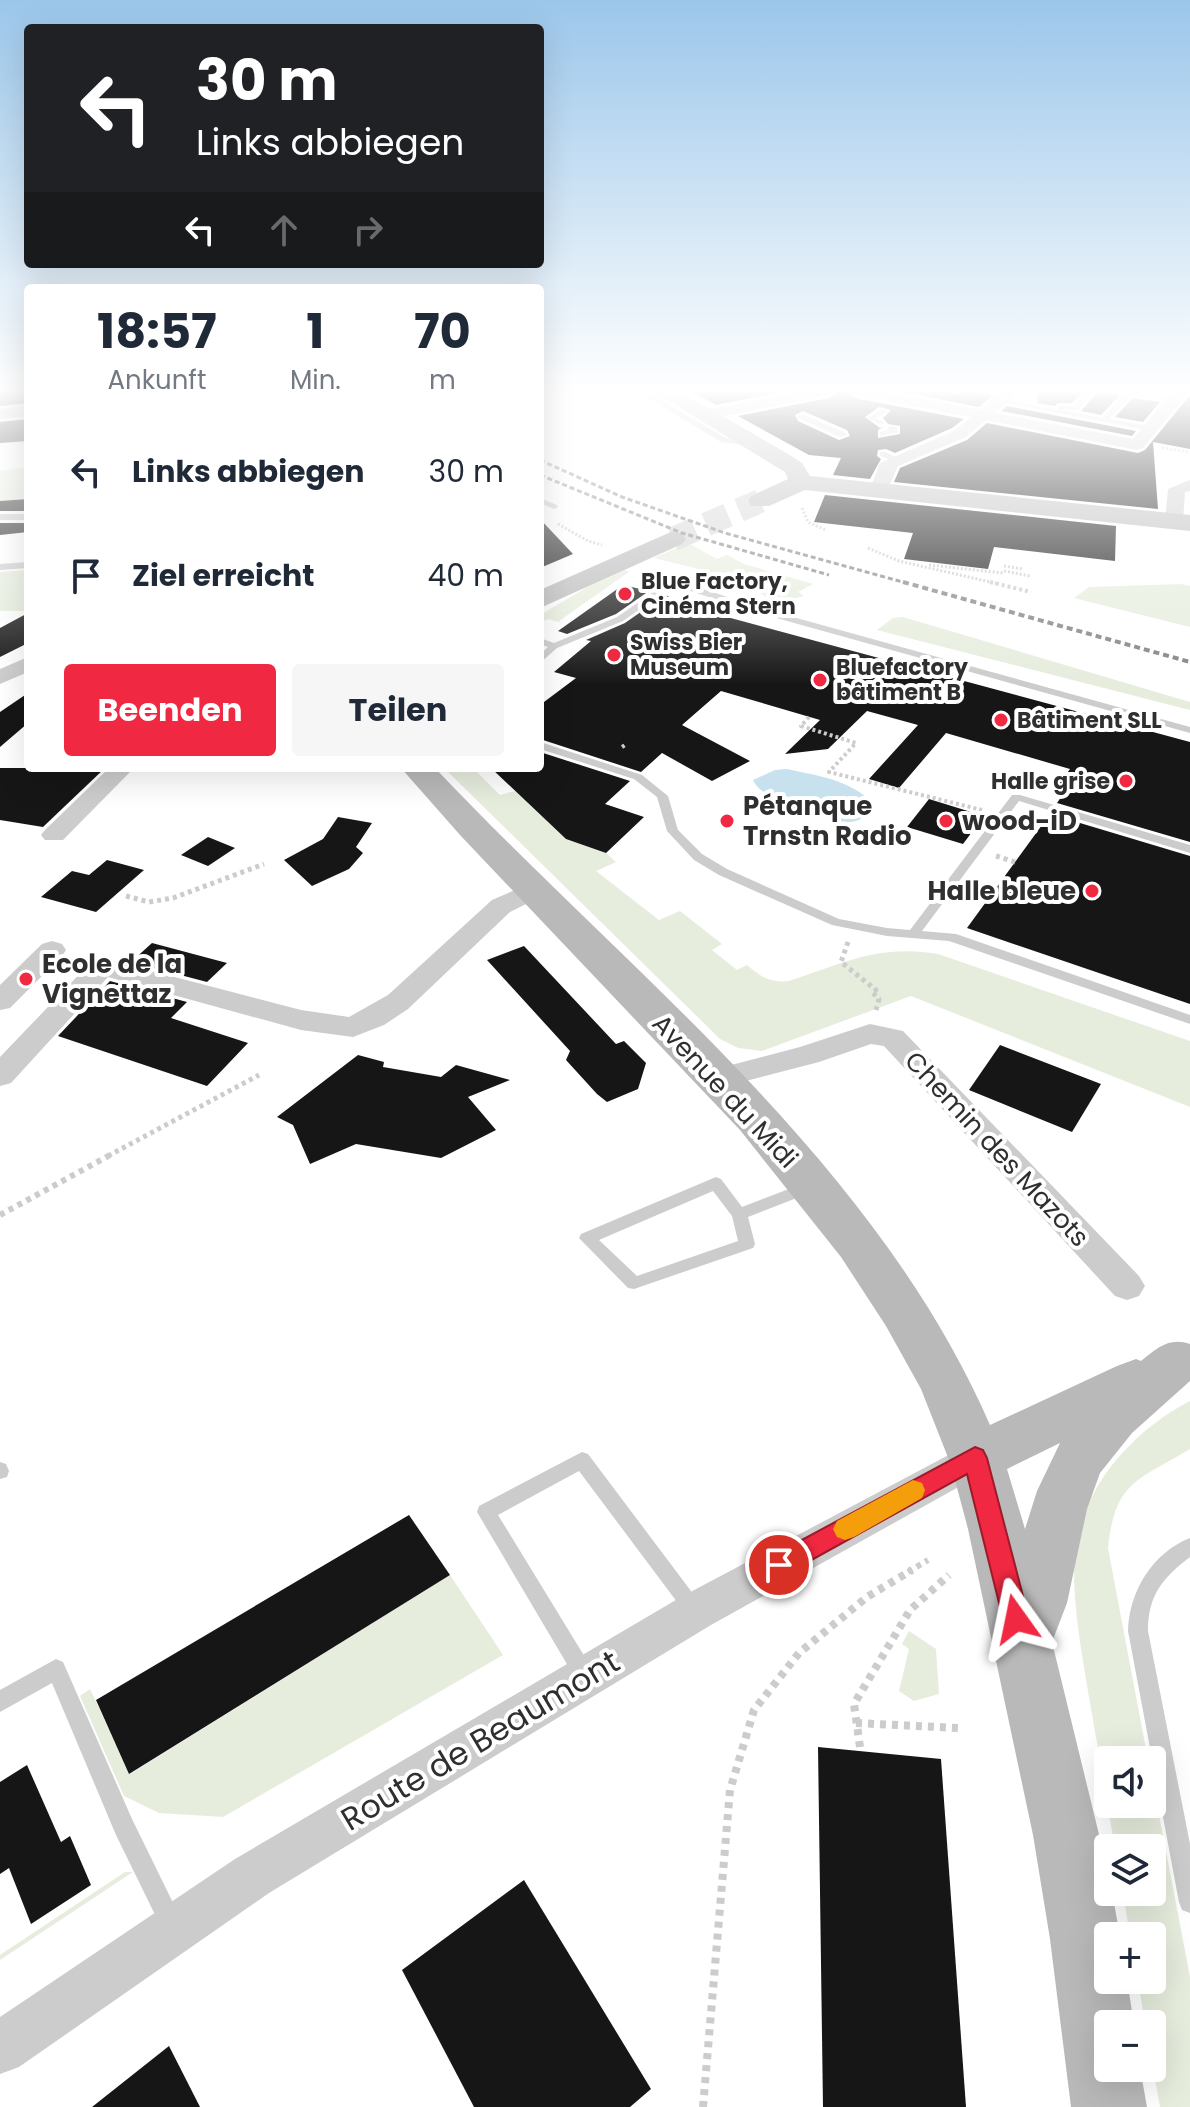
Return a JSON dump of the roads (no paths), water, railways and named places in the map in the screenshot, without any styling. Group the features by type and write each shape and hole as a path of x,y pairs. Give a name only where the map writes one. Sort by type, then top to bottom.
{"main road":[{"path":"760,501 804,491 878,491 1182,522"},
{"path":"544,598 673,539"},
{"name":"Avenue du Midi","path":"421,772 531,891 719,1078 811,1186 860,1247 945,1388 975,1458 995,1529 1075,1880 1109,2107"},
{"path":"975,1458 1184,1358"},
{"path":"1021,1643 1037,1604 1055,1521 1068,1480 1083,1453 1106,1425 1184,1358"}],"street":[{"path":"1181,488 1182,522"},
{"path":"0,678 24,665"},
{"path":"54,835 118,772"},
{"path":"0,1076 102,967 301,1020 353,1027 398,1002 501,906 531,891"},
{"path":"0,1001 52,950"},
{"name":"Chemin des Mazots","path":"719,1078 808,1055 870,1034 893,1038 1127,1286"},
{"name":"Route de Beaumont","path":"0,2048 173,1927 252,1876 696,1611 975,1458"}],"lane":[{"path":"544,502 554,507"},
{"path":"0,517 24,517"},
{"path":"0,567 24,565"},
{"path":"544,656 554,646 620,619 665,588 685,586 761,611 1190,730"},
{"path":"544,642 554,646"},
{"path":"544,746 638,777 662,796 673,831 698,857 723,872 836,922 887,932 951,937 1190,1020"},
{"path":"913,934 1016,797 1190,849"},
{"path":"716,1183 739,1214 747,1244 634,1283 587,1238 716,1183"},
{"path":"739,1214 811,1186"},
{"path":"586,1678 486,1512 582,1460 696,1611"},
{"path":"1190,1547 1178,1554 1144,1593 1139,1608 1139,1627 1190,1902"},
{"path":"0,1702 56,1669 124,1827 173,1927"}],"water":[{"path":"786,769 833,780 855,789 873,804 868,815 850,822 812,814 768,795 753,780 775,770"}],"tunnel":[{"path":"673,539 760,501"}],"railway":[{"path":"573,488 682,533 829,575"},
{"path":"603,488 725,533 910,584"},
{"path":"903,582 1190,662"}],"place":[{"name":"Blue Factory, Cinéma Stern","path":"625,594"},
{"name":"Swiss Bier Museum","path":"614,655"},
{"name":"Bluefactory bâtiment B","path":"820,680"},
{"name":"Bâtiment SLL","path":"1001,720"},
{"name":"Halle grise","path":"1126,781"},
{"name":"Pétanque Trnstn Radio","path":"727,821"},
{"name":"wood-iD","path":"946,821"},
{"name":"Halle bleue","path":"1092,891"},
{"name":"Ecole de la Vignettaz","path":"26,979"}]}
